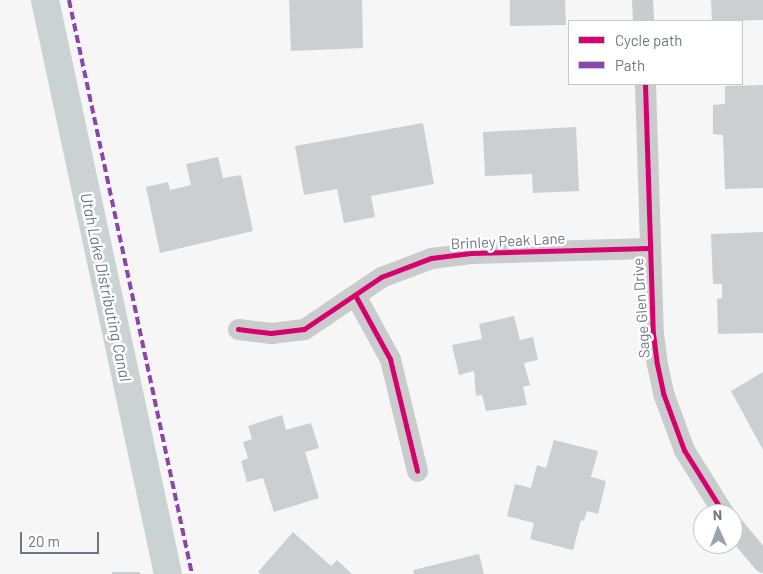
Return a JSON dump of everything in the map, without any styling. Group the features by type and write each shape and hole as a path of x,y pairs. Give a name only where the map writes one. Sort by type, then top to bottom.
{"street":[{"path":"642,0 643,20"},
{"name":"Sage Glen Drive","path":"645,85 653,334 663,393 684,450 718,504"},
{"name":"Brinley Peak Lane","path":"238,329 271,333 304,328 405,266 451,255 650,248"},
{"path":"355,295 390,359 417,471"},
{"path":"743,538 763,562"}],"building":[{"path":"289,0 362,0 363,48 291,51"},
{"path":"510,0 565,0 566,25 510,26"},
{"path":"711,0 763,0 763,20 712,20"},
{"path":"763,85 763,188 725,189 723,135 713,134 713,105 725,104 725,86"},
{"path":"423,123 434,184 371,196 375,217 344,223 337,189 304,195 295,146"},
{"path":"576,127 579,191 533,193 532,174 485,176 483,132"},
{"path":"218,157 223,178 241,175 253,231 160,253 146,187 168,182 170,190 191,185 186,164"},
{"path":"763,232 763,333 718,334 717,299 722,298 722,284 713,284 711,234"},
{"path":"514,316 520,340 533,337 538,360 524,363 530,385 523,387 527,405 486,411 482,395 476,396 474,371 459,375 452,345 482,339 479,324"},
{"path":"763,372 763,450 731,391"},
{"path":"282,415 286,430 311,423 319,448 305,452 319,498 274,512 263,478 247,482 241,461 248,458 243,442 252,439 248,426"},
{"path":"554,440 598,451 591,477 606,481 598,514 587,511 584,521 581,520 573,550 530,539 534,523 507,516 515,484 531,488 537,465 546,468"},
{"path":"293,532 331,566 337,560 352,574 261,574 258,572"},
{"path":"479,554 484,574 414,574 413,570"},
{"path":"112,572 140,572 140,574 112,574"}],"waterway":[{"name":"Utah Lake Distributing Canal","path":"45,0 168,574"}],"marked path":[{"path":"69,0 192,574"}],"cycle path":[{"path":"645,85 653,333 657,364 663,393 684,450 718,504"},
{"path":"238,329 271,333 304,329 381,277 431,258 471,253 649,248"},
{"path":"355,295 390,359 417,471"}]}
